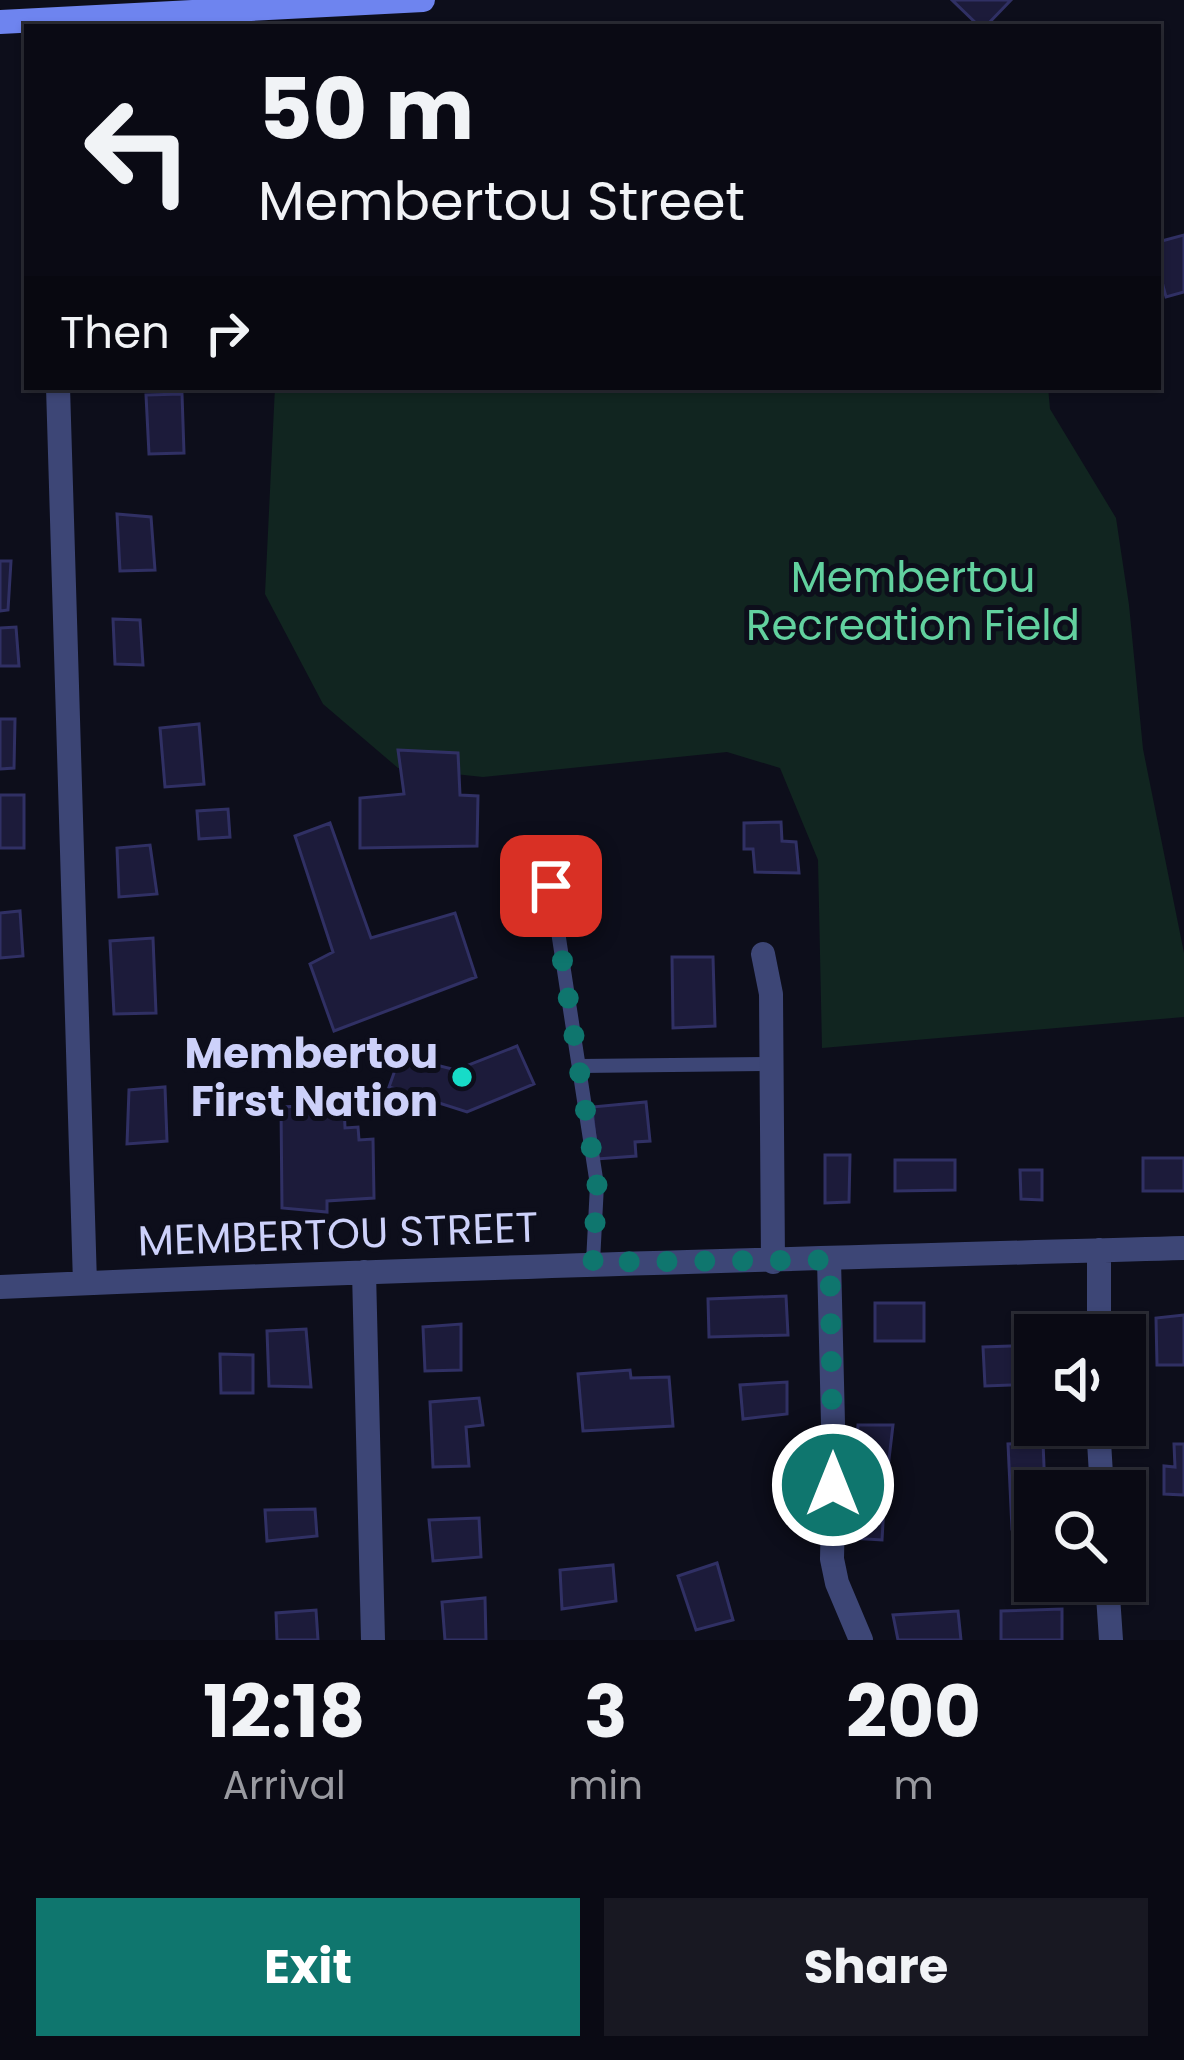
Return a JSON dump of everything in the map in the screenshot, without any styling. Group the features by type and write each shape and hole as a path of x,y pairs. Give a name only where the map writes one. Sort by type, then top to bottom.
{"main road":[{"path":"0,22 423,0"}],"street":[{"path":"58,390 86,1283"},
{"path":"763,955 771,994 773,1262"},
{"name":"MEMBERTOU STREET","path":"0,1288 593,1262 773,1262 1184,1248"},
{"path":"1099,1314 1100,1250"},
{"path":"830,1260 832,1559 861,1640"},
{"path":"364,1272 373,1640"},
{"path":"1109,1602 1111,1640"}],"lane":[{"path":"551,886 597,1185 593,1262"},
{"path":"580,1066 772,1064"}],"green space":[{"name":"Membertou Recreation Field","path":"275,390 1048,390 1050,409 1116,518 1143,749 1184,953 1184,1017 822,1048 818,860 780,768 727,752 483,777 398,768 323,704 265,594"}],"building":[{"path":"952,0 1011,0 988,24 977,24"},
{"path":"1184,235 1184,292 1166,297 1161,278 1161,241"},
{"path":"182,394 184,453 149,454 146,395"},
{"path":"117,514 151,517 155,570 120,571"},
{"path":"0,561 11,561 8,610 0,611"},
{"path":"113,619 140,620 143,665 115,664"},
{"path":"16,627 19,666 0,666 0,628"},
{"path":"0,719 15,719 14,768 0,769"},
{"path":"199,724 204,784 165,787 160,728"},
{"path":"398,750 458,753 460,795 478,796 477,846 360,848 360,798 404,794"},
{"path":"0,795 24,795 24,848 0,848"},
{"path":"228,809 230,837 199,839 197,811"},
{"path":"781,822 782,841 796,842 799,873 755,872 753,849 744,849 744,823"},
{"path":"330,823 371,938 455,913 476,977 334,1031 310,964 333,952 295,836"},
{"path":"150,845 157,894 119,897 117,848"},
{"path":"20,911 23,956 0,958 0,913"},
{"path":"153,938 156,1013 114,1014 110,941"},
{"path":"672,957 713,957 715,1026 673,1028"},
{"name":"Membertou First Nation","path":"517,1046 534,1084 467,1112 389,1087 400,1056 456,1070"},
{"path":"165,1087 167,1141 127,1144 129,1090"},
{"path":"646,1102 650,1141 635,1142 636,1156 597,1159 592,1107"},
{"path":"344,1104 345,1128 358,1127 359,1140 373,1139 374,1198 327,1201 327,1212 282,1208 281,1107"},
{"path":"825,1155 850,1155 849,1202 825,1203"},
{"path":"1143,1158 1184,1158 1184,1191 1143,1191"},
{"path":"895,1160 955,1160 955,1190 895,1191"},
{"path":"1020,1170 1042,1170 1042,1200 1021,1199"},
{"path":"786,1296 788,1335 709,1337 708,1299"},
{"path":"875,1303 924,1303 924,1341 875,1341"},
{"path":"1184,1315 1184,1365 1157,1365 1156,1318"},
{"path":"461,1324 461,1370 425,1371 423,1327"},
{"path":"306,1329 311,1387 269,1386 267,1331"},
{"path":"1014,1346 1014,1385 985,1386 983,1347"},
{"path":"220,1354 253,1355 253,1393 221,1393"},
{"path":"630,1370 631,1378 669,1377 673,1426 583,1431 578,1374"},
{"path":"787,1382 787,1414 743,1419 740,1385"},
{"path":"479,1398 483,1425 466,1427 469,1466 433,1467 430,1402"},
{"path":"858,1425 893,1425 887,1476 855,1472"},
{"path":"1008,1444 1043,1446 1044,1470 1014,1470 1014,1529 1012,1529"},
{"path":"1174,1444 1184,1444 1184,1495 1164,1494 1164,1466 1175,1467"},
{"path":"855,1487 885,1488 882,1540 851,1538"},
{"path":"315,1509 317,1536 267,1541 265,1510"},
{"path":"479,1518 481,1557 433,1561 429,1520"},
{"path":"717,1563 733,1620 696,1630 678,1576"},
{"path":"613,1565 616,1601 562,1609 560,1570"},
{"path":"485,1598 486,1640 445,1640 442,1602"},
{"path":"1062,1609 1062,1640 1001,1640 1001,1611"},
{"path":"316,1610 318,1640 277,1640 276,1613"},
{"path":"958,1611 961,1640 898,1640 893,1615"}],"place":[{"name":"Membertou First Nation","path":"462,1077"}],"route":[{"path":"551,886 597,1185 593,1262 830,1260 833,1485"}]}
